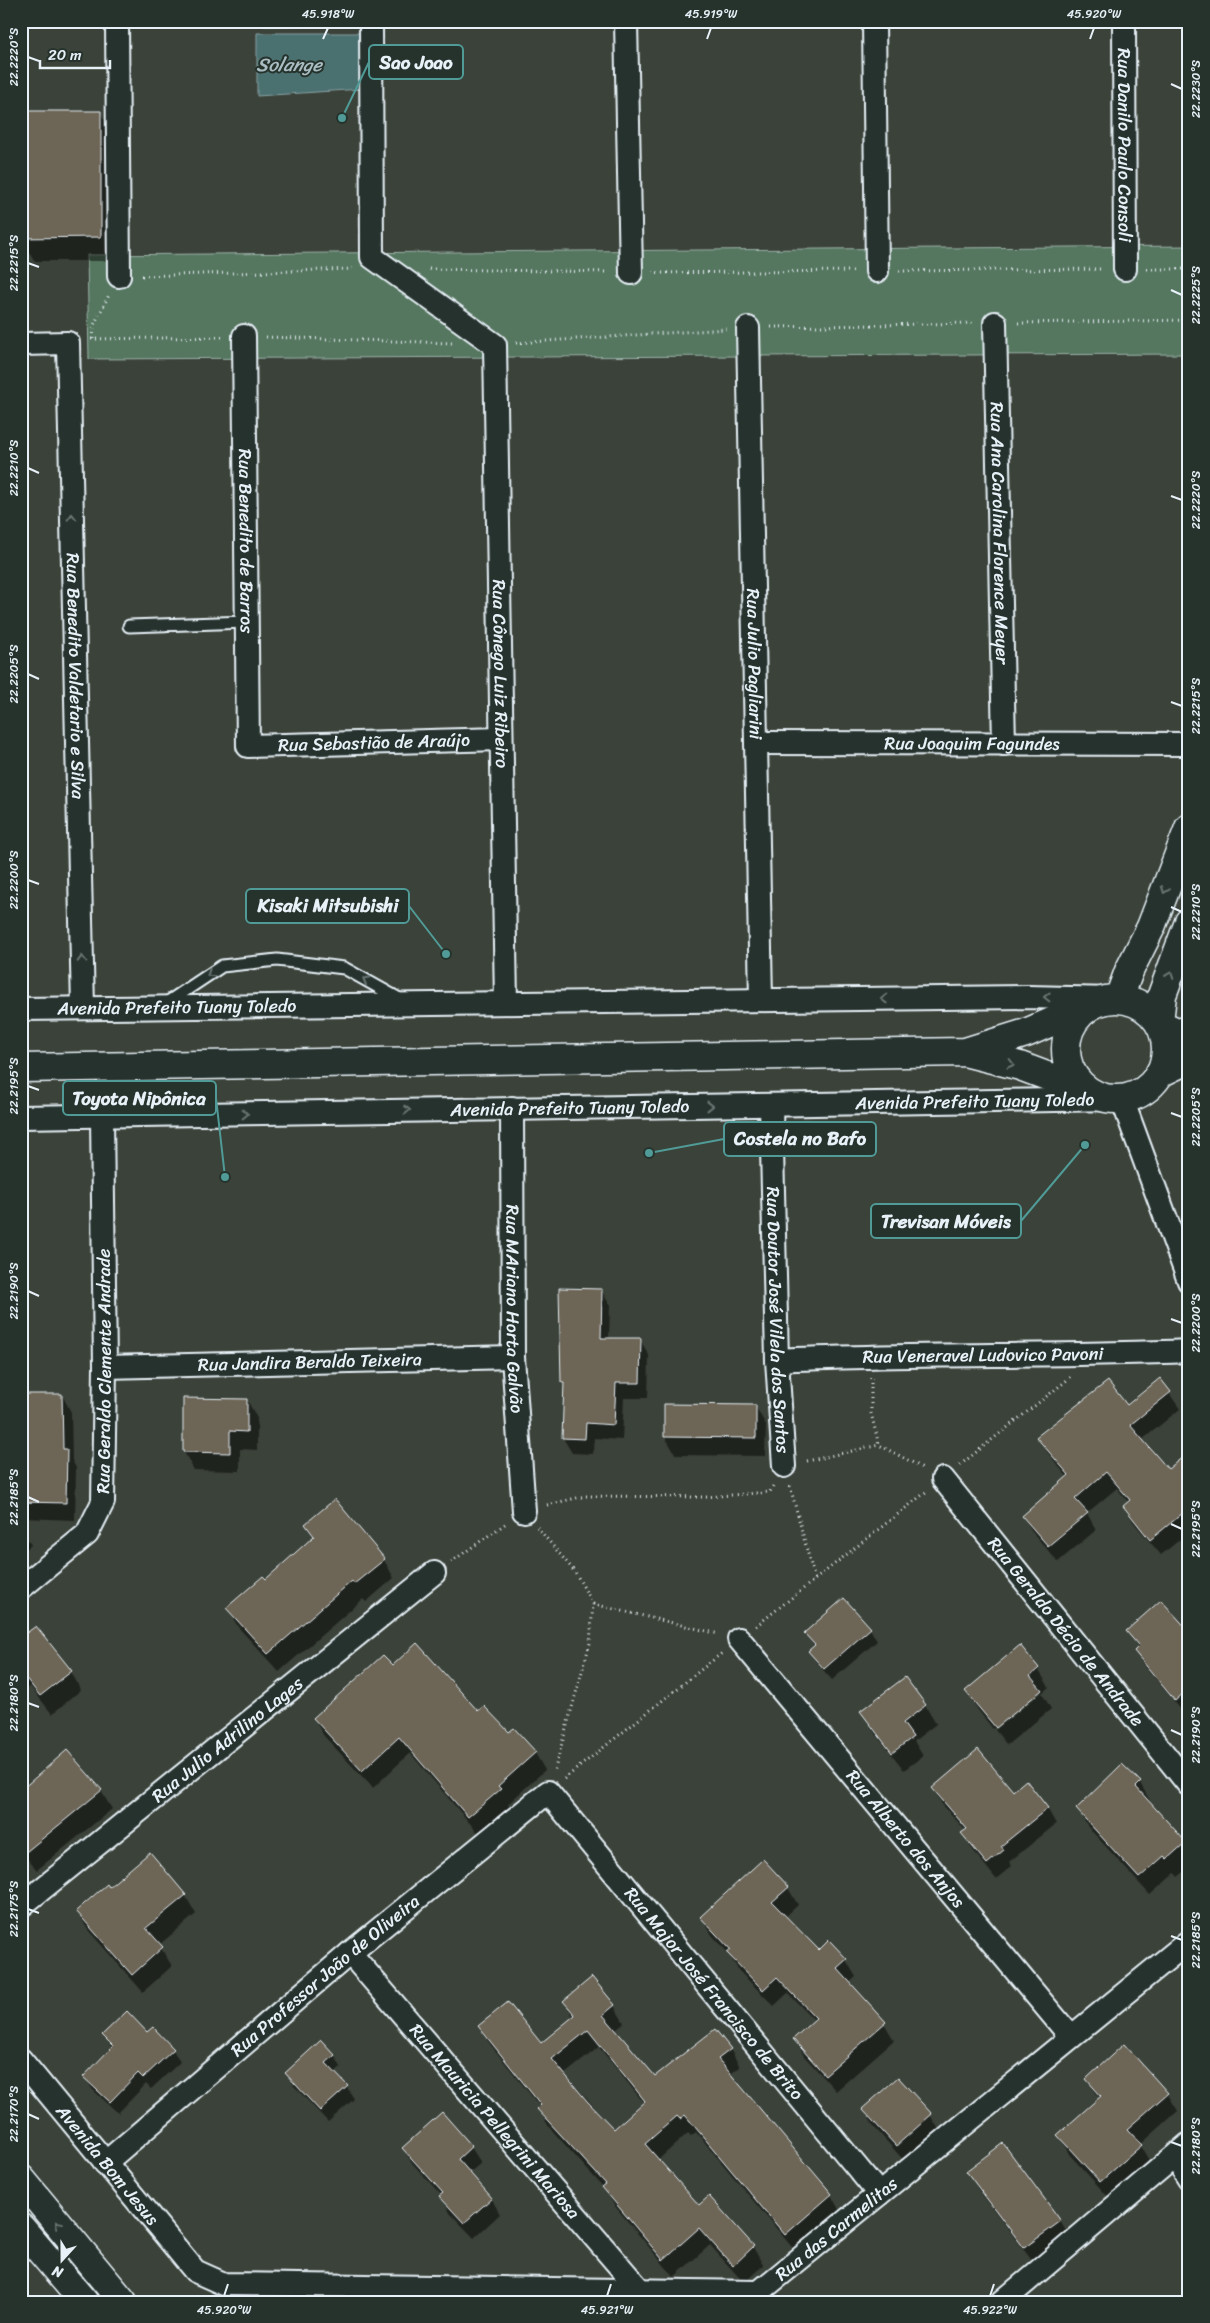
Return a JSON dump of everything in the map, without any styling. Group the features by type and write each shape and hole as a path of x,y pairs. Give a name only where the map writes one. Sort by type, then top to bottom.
{"main road":[{"path":"1189,828 1150,927 1129,971 1108,1001 1073,1023 1068,1035 1066,1048 1067,1062 1081,1085 1110,1097 1145,1090 1162,1072 1189,1059"},
{"path":"1162,1072 1167,1049 1160,1024 1162,994 1189,922"},
{"path":"1108,1001 1142,1005 1160,1024 1189,1037"},
{"name":"Avenida Prefeito Tuany Toledo","path":"964,1052 1026,1033 1108,1001"},
{"name":"Avenida Prefeito Tuany Toledo","path":"21,1068 964,1052 1020,1066 1110,1097"},
{"path":"21,2179 123,2302"},
{"path":"21,2228 84,2302"}],"street":[{"path":"117,21 119,276"},
{"path":"371,21 372,257 495,345"},
{"path":"626,21 631,273"},
{"path":"874,21 877,271"},
{"name":"Rua Danilo Paulo Consoli","path":"1124,21 1126,269"},
{"name":"Rua Ana Carolina Florence Meyer","path":"995,323 1004,744"},
{"name":"Rua Julio Pagliarini","path":"748,328 761,1000"},
{"name":"Rua Benedito de Barros","path":"244,336 248,746"},
{"path":"21,344 68,343"},
{"name":"Rua Benedito Valdetario e Silva","path":"68,343 83,1008"},
{"name":"Rua Cônego Luiz Ribeiro","path":"495,345 506,1003"},
{"name":"Rua Sebastião de Araújo","path":"248,746 501,739"},
{"name":"Rua Joaquim Fagundes","path":"756,743 1189,744"},
{"name":"Avenida Prefeito Tuany Toledo","path":"21,1009 1028,997 1108,1001"},
{"path":"1110,1097 1189,1281"},
{"name":"Avenida Prefeito Tuany Toledo","path":"21,1117 512,1108 772,1106 1110,1097"},
{"name":"Rua Doutor José Vilela dos Santos","path":"772,1106 777,1360 784,1466"},
{"name":"Rua MAriano Horta Galvão","path":"512,1108 513,1357 524,1511"},
{"name":"Rua Geraldo Clemente Andrade","path":"21,1588 88,1534 103,1502 106,1366 102,1117"},
{"name":"Rua Veneravel Ludovico Pavoni","path":"777,1360 871,1355 1099,1355 1189,1351"},
{"name":"Rua Jandira Beraldo Teixeira","path":"106,1366 513,1357"},
{"name":"Rua Geraldo Décio de Andrade","path":"943,1479 1189,1784"},
{"name":"Rua Julio Adrilino Lages","path":"21,1906 434,1573"},
{"name":"Rua Alberto dos Anjos","path":"740,1639 1071,2037"},
{"name":"Rua Professor João de Oliveira","path":"105,2162 350,1953 548,1792"},
{"name":"Rua Major José Francisco de Brito","path":"548,1792 879,2194"},
{"name":"Rua das Carmelitas","path":"195,2271 224,2284 640,2290 763,2297 879,2194 1189,1941"},
{"name":"Rua Mauricia Pellegrini Mariosa","path":"350,1953 640,2290"},
{"name":"Avenida Bom Jesus","path":"21,2060 195,2271"},
{"path":"1003,2301 1182,2150 1189,2179"}],"lane":[{"path":"129,626 247,622"},
{"path":"161,1007 222,966 277,960 344,968 409,1004"}],"path":[{"path":"495,345 748,328 1189,320"},
{"path":"68,343 93,339 244,336 456,344"},
{"path":"871,1355 871,1413 879,1445"},
{"path":"815,1580 784,1466 879,1445 943,1479 1099,1355"},
{"name":"Rua Doutor José Vilela dos Santos","path":"524,1511 585,1496 706,1497 770,1492 784,1466"},
{"path":"434,1573 524,1511 575,1572 593,1604 590,1644 548,1792"},
{"path":"593,1604 740,1639"}],"green space":[{"path":"264,21 361,21 361,25 264,26"},
{"path":"1189,246 1189,354 89,359 87,255"}],"water":[{"name":"Solange","path":"257,33 364,33 362,89 257,96"}],"building":[{"path":"21,111 101,111 101,237 21,238"},
{"path":"559,1288 602,1289 601,1338 641,1338 640,1383 616,1383 614,1425 586,1423 585,1439 562,1438 564,1382 561,1382"},
{"path":"1160,1378 1171,1392 1130,1425 1168,1469 1189,1452 1189,1508 1150,1540 1123,1506 1130,1500 1106,1472 1075,1499 1088,1513 1048,1546 1022,1516 1069,1475 1036,1437 1108,1381 1127,1405"},
{"path":"21,1394 62,1394 63,1449 67,1449 66,1503 21,1502"},
{"path":"183,1398 247,1399 247,1432 230,1431 230,1453 183,1452"},
{"path":"664,1404 756,1405 756,1438 664,1437"},
{"path":"335,1499 385,1559 354,1584 352,1581 268,1654 226,1608 263,1576 266,1579 314,1536 305,1524"},
{"path":"844,1598 871,1628 824,1669 808,1651 815,1645 804,1633"},
{"path":"1161,1600 1189,1631 1189,1688 1175,1701 1134,1651 1139,1646 1126,1631"},
{"path":"36,1626 72,1671 40,1696 21,1672 21,1637"},
{"path":"417,1643 478,1711 484,1706 509,1732 514,1728 536,1752 498,1786 501,1789 468,1817 399,1737 362,1771 313,1718 383,1655 393,1665"},
{"path":"1020,1645 1039,1668 1030,1676 1042,1690 996,1728 965,1691"},
{"path":"905,1677 926,1705 903,1723 913,1737 892,1753 860,1711"},
{"path":"978,1749 1013,1791 1026,1780 1048,1808 1001,1846 1004,1850 987,1864 961,1833 967,1829 932,1788"},
{"path":"67,1750 102,1790 21,1856 21,1790"},
{"path":"1122,1764 1141,1782 1136,1787 1186,1842 1167,1859 1164,1856 1139,1878 1076,1809"},
{"path":"150,1852 186,1895 146,1928 163,1947 132,1975 76,1911 107,1884 109,1887"},
{"path":"763,1859 789,1887 772,1902 819,1950 829,1940 847,1959 837,1968 886,2022 825,2075 793,2039 816,2018 777,1977 763,1990 727,1953 731,1950 700,1917"},
{"path":"592,1977 615,2005 603,2015 655,2076 715,2029 731,2049 718,2059 832,2194 785,2235 685,2115 680,2119 677,2116 645,2144 699,2205 709,2196 754,2246 733,2266 699,2228 663,2260 602,2187 606,2184 537,2109 541,2105 478,2026 508,2002 541,2043 575,2015 563,2001","holes":["588,2030 645,2101 614,2129 587,2101 552,2059"]},
{"path":"127,2011 147,2032 153,2027 174,2049 143,2078 138,2073 110,2102 83,2077 113,2046 102,2035"},
{"path":"321,2040 335,2055 326,2063 348,2086 320,2111 285,2073"},
{"path":"1124,2044 1168,2093 1127,2129 1142,2145 1100,2182 1057,2135 1101,2096 1086,2079"},
{"path":"898,2077 932,2114 896,2146 862,2109"},
{"path":"442,2112 472,2146 458,2159 492,2198 464,2223 439,2196 443,2193 402,2148"},
{"path":"1003,2143 1061,2221 1024,2248 966,2171"}],"place":[{"name":"Sao Joao","path":"342,118"},
{"name":"Kisaki Mitsubishi","path":"446,954"},
{"name":"Trevisan Móveis","path":"1085,1145"},
{"name":"Costela no Bafo","path":"649,1153"},
{"name":"Toyota Nipônica","path":"225,1177"}]}
